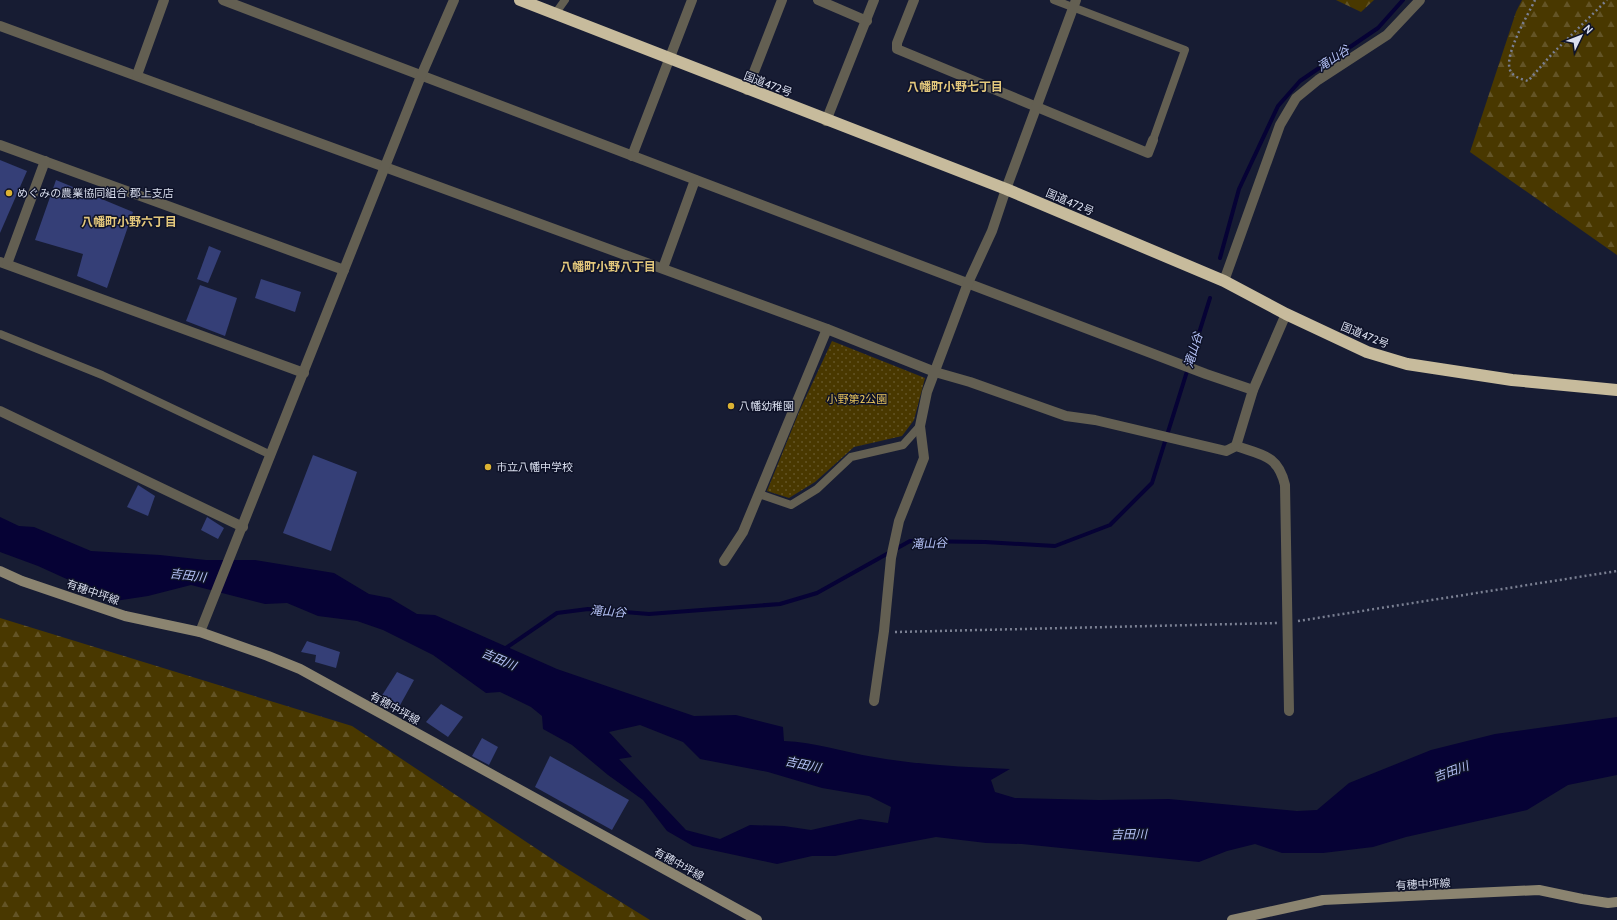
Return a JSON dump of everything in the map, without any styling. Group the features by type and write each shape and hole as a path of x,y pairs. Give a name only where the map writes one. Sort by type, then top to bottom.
{"highway":[{"name":"国道472号","path":"520,0 826,121 1006,189 1224,282 1286,314 1367,352 1407,364 1512,380 1617,390"}],"main road":[{"name":"有穂中坪線","path":"0,571 22,581 125,616 200,632 300,669 757,920"},
{"name":"有穂中坪線","path":"1232,920 1323,900 1539,890 1608,903 1617,902"}],"street":[{"path":"137,75 164,0"},
{"path":"222,0 1206,374 1253,390"},
{"path":"200,632 421,76 454,0"},
{"path":"632,156 692,0"},
{"path":"747,90 782,0"},
{"path":"818,0 867,21"},
{"path":"826,121 867,21 874,0"},
{"path":"914,0 897,43 898,49 1148,152 1153,140"},
{"path":"1224,282 1280,125 1296,98 1318,80 1387,35 1420,0"},
{"path":"874,701 884,631 891,558 899,521 924,458 920,426 927,392 968,283 992,232 1006,189 1075,3"},
{"path":"0,26 663,268 827,329 935,372 970,382 1066,416 1095,420 1226,451 1236,446 1253,390 1286,314"},
{"path":"0,144 45,162 344,270"},
{"path":"45,162 3,263 304,373"},
{"path":"663,268 695,180"},
{"path":"724,561 743,532 827,329"},
{"path":"0,411 243,527"},
{"path":"1236,446 1274,461 1282,472 1285,485 1289,711"}],"lane":[{"path":"555,14 565,0"},
{"path":"1054,0 1075,3 1185,50 1153,140"},
{"path":"0,334 102,375 271,455"},
{"path":"759,494 791,505 817,489 851,457 903,445 920,426"}],"path":[{"path":"1535,0 1512,48 1509,63 1510,71 1517,78 1528,81 1552,54 1607,0"},
{"path":"884,631 1288,623 1617,571"}],"green space":[{"path":"1336,0 1374,0 1361,12"},
{"path":"1522,0 1617,0 1617,255 1470,152 1516,12"},
{"name":"小野第2公園","path":"832,341 925,378 914,420 902,436 854,447 815,482 789,498 767,491 799,412"},
{"path":"0,618 352,726 561,865 650,920 0,920"}],"water":[{"name":"吉田川","path":"0,517 19,526 34,527 91,551 160,555 206,560 255,560 334,573 369,594 390,598 417,614 435,615 557,669 694,716 736,715 783,727 784,741 818,745 891,760 925,764 1010,769 991,780 995,792 1015,798 1099,800 1169,799 1297,811 1317,810 1349,783 1431,750 1495,734 1617,717 1617,775 1568,785 1527,810 1406,837 1373,847 1323,853 1282,853 1255,844 1227,851 1199,862 1022,844 986,843 936,837 835,856 812,856 777,864 693,846 667,831 643,800 608,775 572,745 543,729 542,716 531,707 500,692 486,693 433,655 383,630 357,621 318,616 287,603 265,604 191,585 148,596 115,601 38,566 0,552","holes":["640,725 683,742 700,759 768,772 822,788 869,796 891,807 888,823 860,819 811,830 784,826 750,825 720,839 686,830 619,759 632,757 609,732"]}],"building":[{"name":"めぐみの農業協同組合 郡上支店","path":"0,160 27,171 0,233"},
{"path":"56,180 133,212 107,288 77,276 83,254 35,240"},
{"path":"209,246 221,251 208,283 197,279"},
{"path":"261,279 301,292 295,312 255,298"},
{"path":"200,285 237,298 225,336 186,321"},
{"path":"313,455 357,472 331,551 283,533"},
{"path":"138,485 155,496 148,516 127,507"},
{"path":"207,517 224,528 218,539 201,530"},
{"path":"307,641 340,652 336,668 315,662 316,655 301,652"},
{"path":"397,672 414,680 399,707 381,697"},
{"path":"441,704 463,717 448,737 426,722"},
{"path":"482,738 498,747 489,765 472,756"},
{"path":"550,756 629,800 612,830 535,787"}],"waterway":[{"name":"滝山谷","path":"1220,258 1239,189 1278,106 1300,81 1378,28 1403,0"},
{"name":"滝山谷","path":"503,650 557,613 588,609 649,614 780,604 817,593 910,541 985,542 1055,546 1110,525 1152,483 1210,298"}],"place":[{"name":"めぐみの農業協同組合 郡上支店","path":"9,193"},
{"name":"八幡幼稚園","path":"731,406"},
{"name":"市立八幡中学校","path":"488,467"}],"district":[{"name":"八幡町小野七丁目","path":"955,86"},
{"name":"八幡町小野六丁目","path":"129,221"},
{"name":"八幡町小野八丁目","path":"608,266"}]}
